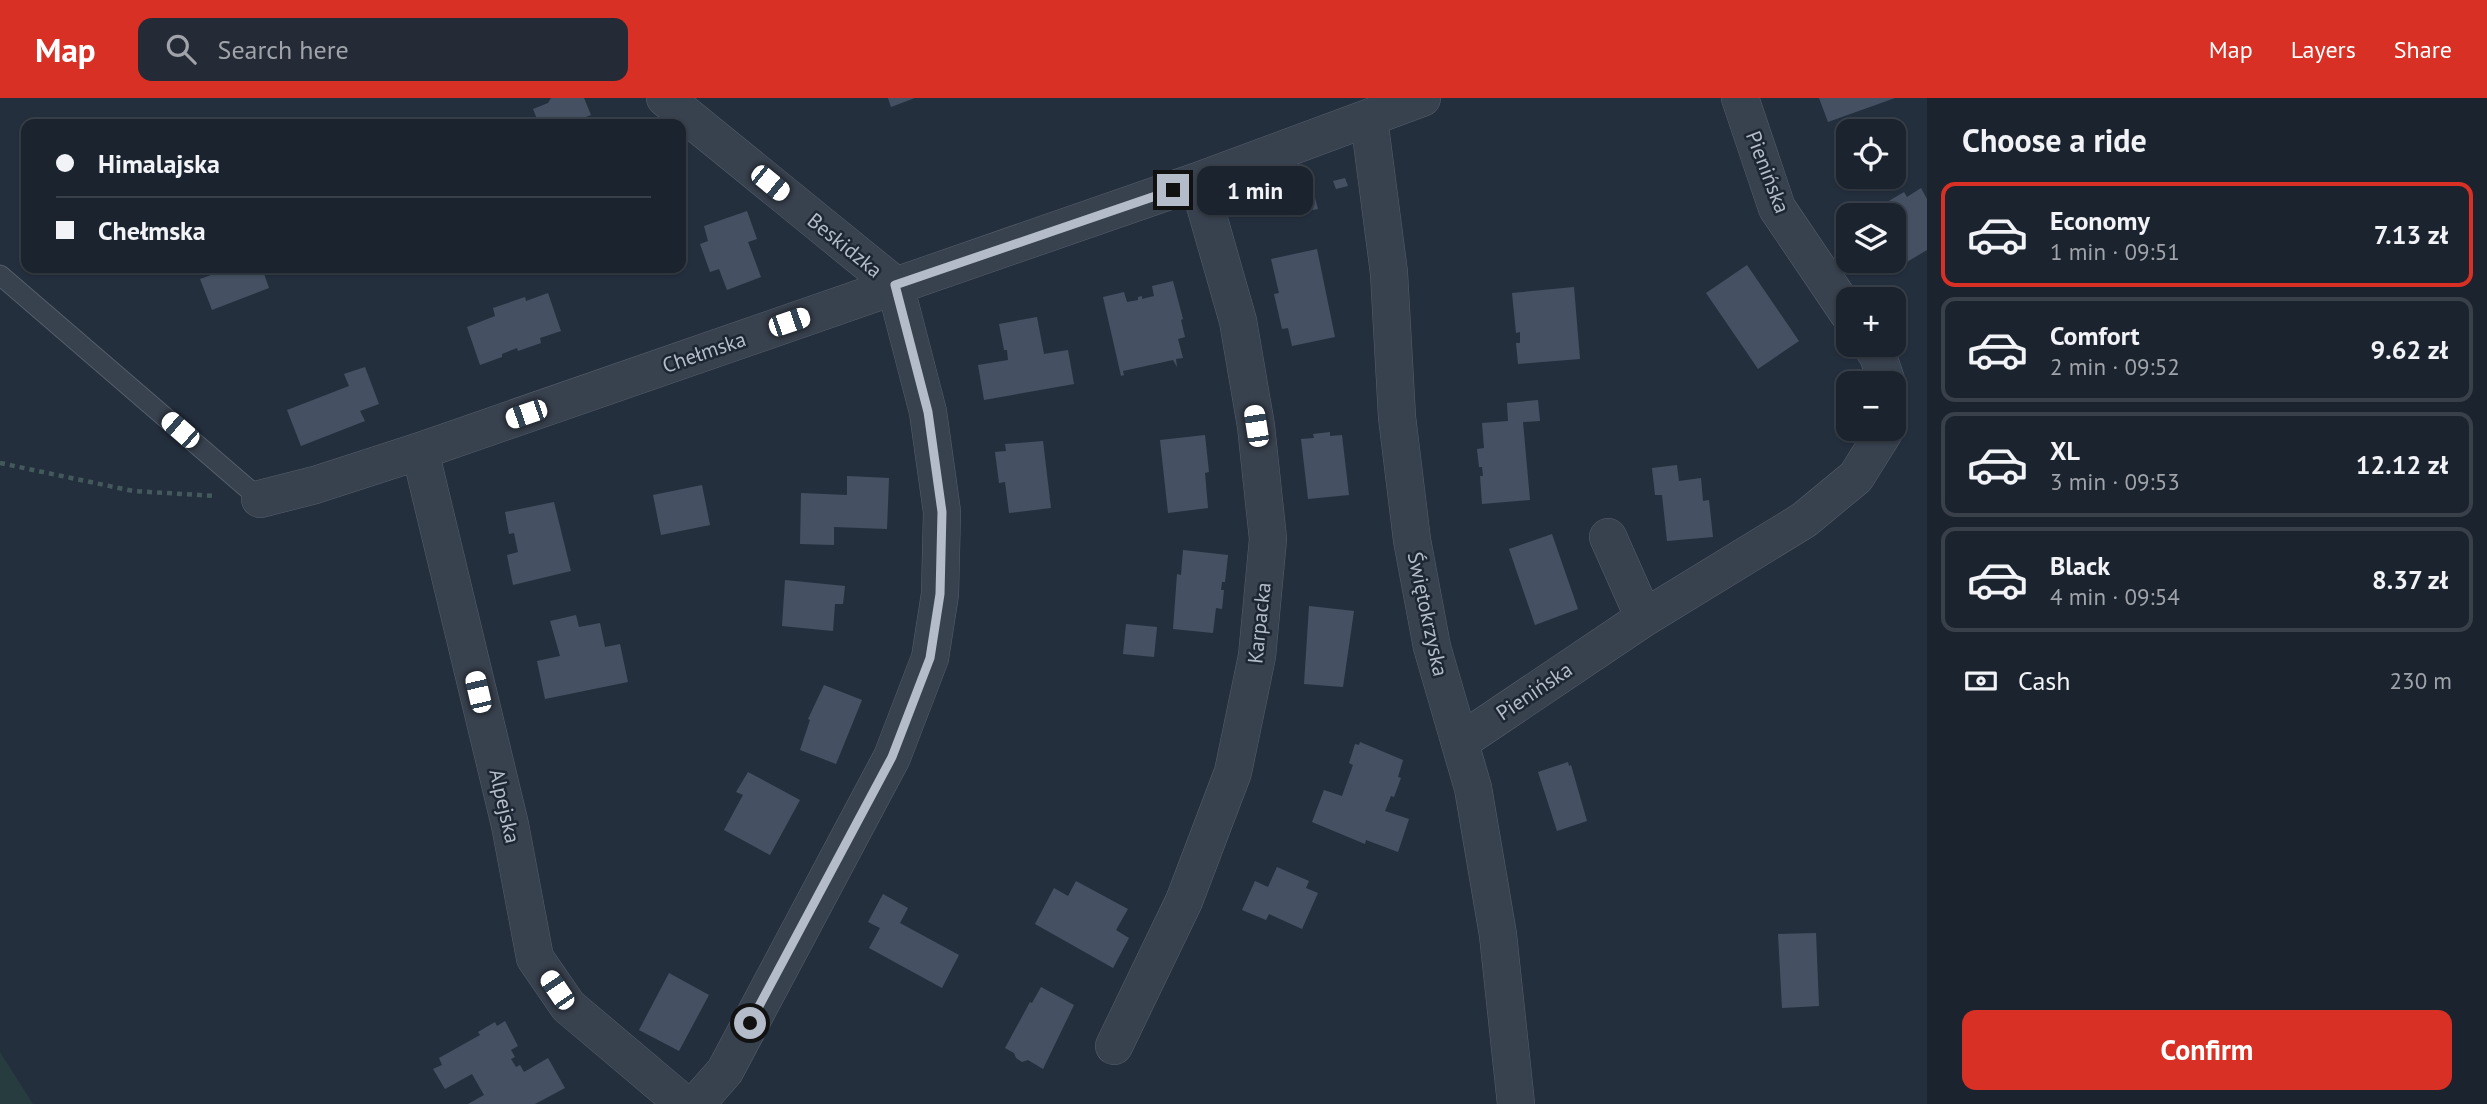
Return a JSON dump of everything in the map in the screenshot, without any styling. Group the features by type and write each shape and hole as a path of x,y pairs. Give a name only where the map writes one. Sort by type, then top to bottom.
{"street":[{"name":"Beskidzka","path":"665,98 895,285"},
{"name":"Chełmska","path":"260,499 315,485 420,451 1198,181 1422,98"},
{"name":"Pienińska","path":"1740,98 1777,208 1836,295"},
{"name":"Świętokrzyska","path":"1369,119 1389,273 1397,417 1412,540 1432,647 1473,788 1498,935 1516,1104"},
{"name":"Karpacka","path":"1114,1046 1184,901 1233,772 1257,656 1268,539 1256,426 1238,321 1198,181"},
{"path":"696,1104 724,1071 892,757 930,658 940,594 942,512 928,412 895,285"},
{"name":"Pienińska","path":"1460,742 1644,618 1804,520 1856,477 1878,441"},
{"name":"Alpejska","path":"420,451 510,825 535,958 568,1006 684,1104"},
{"path":"1608,537 1644,618"}],"lane":[{"path":"0,275 260,499"}],"path":[{"path":"0,463 133,491 260,499"}],"green space":[{"path":"0,1052 33,1104 0,1104"}],"building":[{"path":"551,98 584,98 591,115 587,119 537,119 533,109 548,103"},
{"path":"888,98 915,98 891,107"},
{"path":"1819,98 1895,98 1836,119 1828,122"},
{"path":"1345,178 1348,186 1336,189 1333,181"},
{"path":"1921,188 1927,199 1927,250 1906,262 1906,203 1885,203 1904,192 1907,197"},
{"path":"1314,194 1318,209 1307,211 1304,197"},
{"path":"747,211 757,239 748,242 761,277 727,290 719,269 710,272 700,244 708,241 704,226"},
{"path":"1317,249 1335,337 1292,346 1288,328 1282,329 1274,294 1279,293 1271,259"},
{"path":"1747,265 1799,341 1758,369 1706,293"},
{"path":"216,273 264,273 269,288 212,310 200,279"},
{"path":"1173,281 1183,319 1185,337 1178,339 1183,358 1176,359 1177,367 1173,360 1123,371 1124,375 1121,376 1103,297 1124,292 1127,302 1138,300 1138,297 1142,296 1142,299 1154,296 1152,286"},
{"path":"1574,287 1580,359 1518,364 1516,343 1520,343 1520,332 1516,333 1512,293"},
{"path":"548,293 561,331 540,338 541,343 518,351 517,348 480,365 467,327 495,316 493,308 525,297 526,301"},
{"path":"1037,317 1044,354 1068,350 1074,384 984,400 978,365 1008,360 999,324"},
{"path":"365,367 379,404 360,411 365,421 301,446 287,410 349,386 344,374"},
{"path":"1538,400 1540,421 1523,422 1530,500 1482,504 1480,476 1483,476 1477,449 1484,448 1482,423 1508,421 1507,403"},
{"path":"1330,432 1330,436 1342,435 1349,495 1308,499 1301,439"},
{"path":"1205,435 1209,472 1205,473 1208,508 1168,513 1160,440"},
{"path":"1043,441 1051,508 1009,513 1005,482 999,483 995,452 1006,451 1005,444"},
{"path":"1677,465 1679,481 1701,478 1703,501 1709,500 1713,537 1667,541 1662,495 1655,495 1652,468"},
{"path":"847,476 889,478 887,529 834,527 834,545 800,544 801,493 847,495"},
{"path":"702,485 710,525 661,535 653,495"},
{"path":"554,502 571,571 513,585 507,555 518,552 514,533 509,534 505,512"},
{"path":"1552,534 1578,609 1535,625 1509,549"},
{"path":"1183,550 1228,555 1225,582 1222,582 1221,590 1224,590 1222,609 1216,608 1213,633 1173,629 1177,574 1181,575"},
{"path":"785,580 845,586 843,604 835,604 833,631 782,626"},
{"path":"1309,606 1354,611 1343,687 1304,684"},
{"path":"576,615 579,627 600,623 605,647 620,644 628,682 545,699 537,661 560,656 550,621"},
{"path":"1126,624 1157,627 1154,657 1123,654"},
{"path":"824,685 862,700 836,764 800,750 810,720 808,719"},
{"path":"1360,742 1403,760 1398,777 1401,778 1385,811 1409,819 1398,852 1366,840 1365,844 1312,822 1324,790 1342,796 1353,765 1349,763 1355,744 1359,745"},
{"path":"1568,762 1587,821 1557,831 1538,772"},
{"path":"748,772 800,800 770,855 724,830 743,795 736,792"},
{"path":"1277,867 1309,881 1306,888 1318,893 1302,929 1269,914 1266,920 1242,910 1255,881 1268,887"},
{"path":"1076,881 1128,909 1116,930 1129,938 1113,968 1035,924 1054,888 1068,896"},
{"path":"883,894 908,908 900,923 959,955 942,988 869,948 880,928 868,922"},
{"path":"1816,933 1819,1006 1782,1008 1778,934"},
{"path":"669,973 709,995 679,1051 639,1030"},
{"path":"1041,987 1074,1005 1043,1069 1028,1060 1022,1062 1005,1048"},
{"path":"505,1021 518,1046 511,1050 515,1057 511,1059 516,1067 520,1065 524,1072 548,1058 565,1088 535,1104 468,1104 484,1095 472,1074 445,1089 433,1069 442,1065 439,1058 480,1035 478,1032 495,1022 497,1026"}],"route":[{"path":"750,1023 892,757 930,658 940,594 942,512 928,412 895,285 1173,190"}]}
